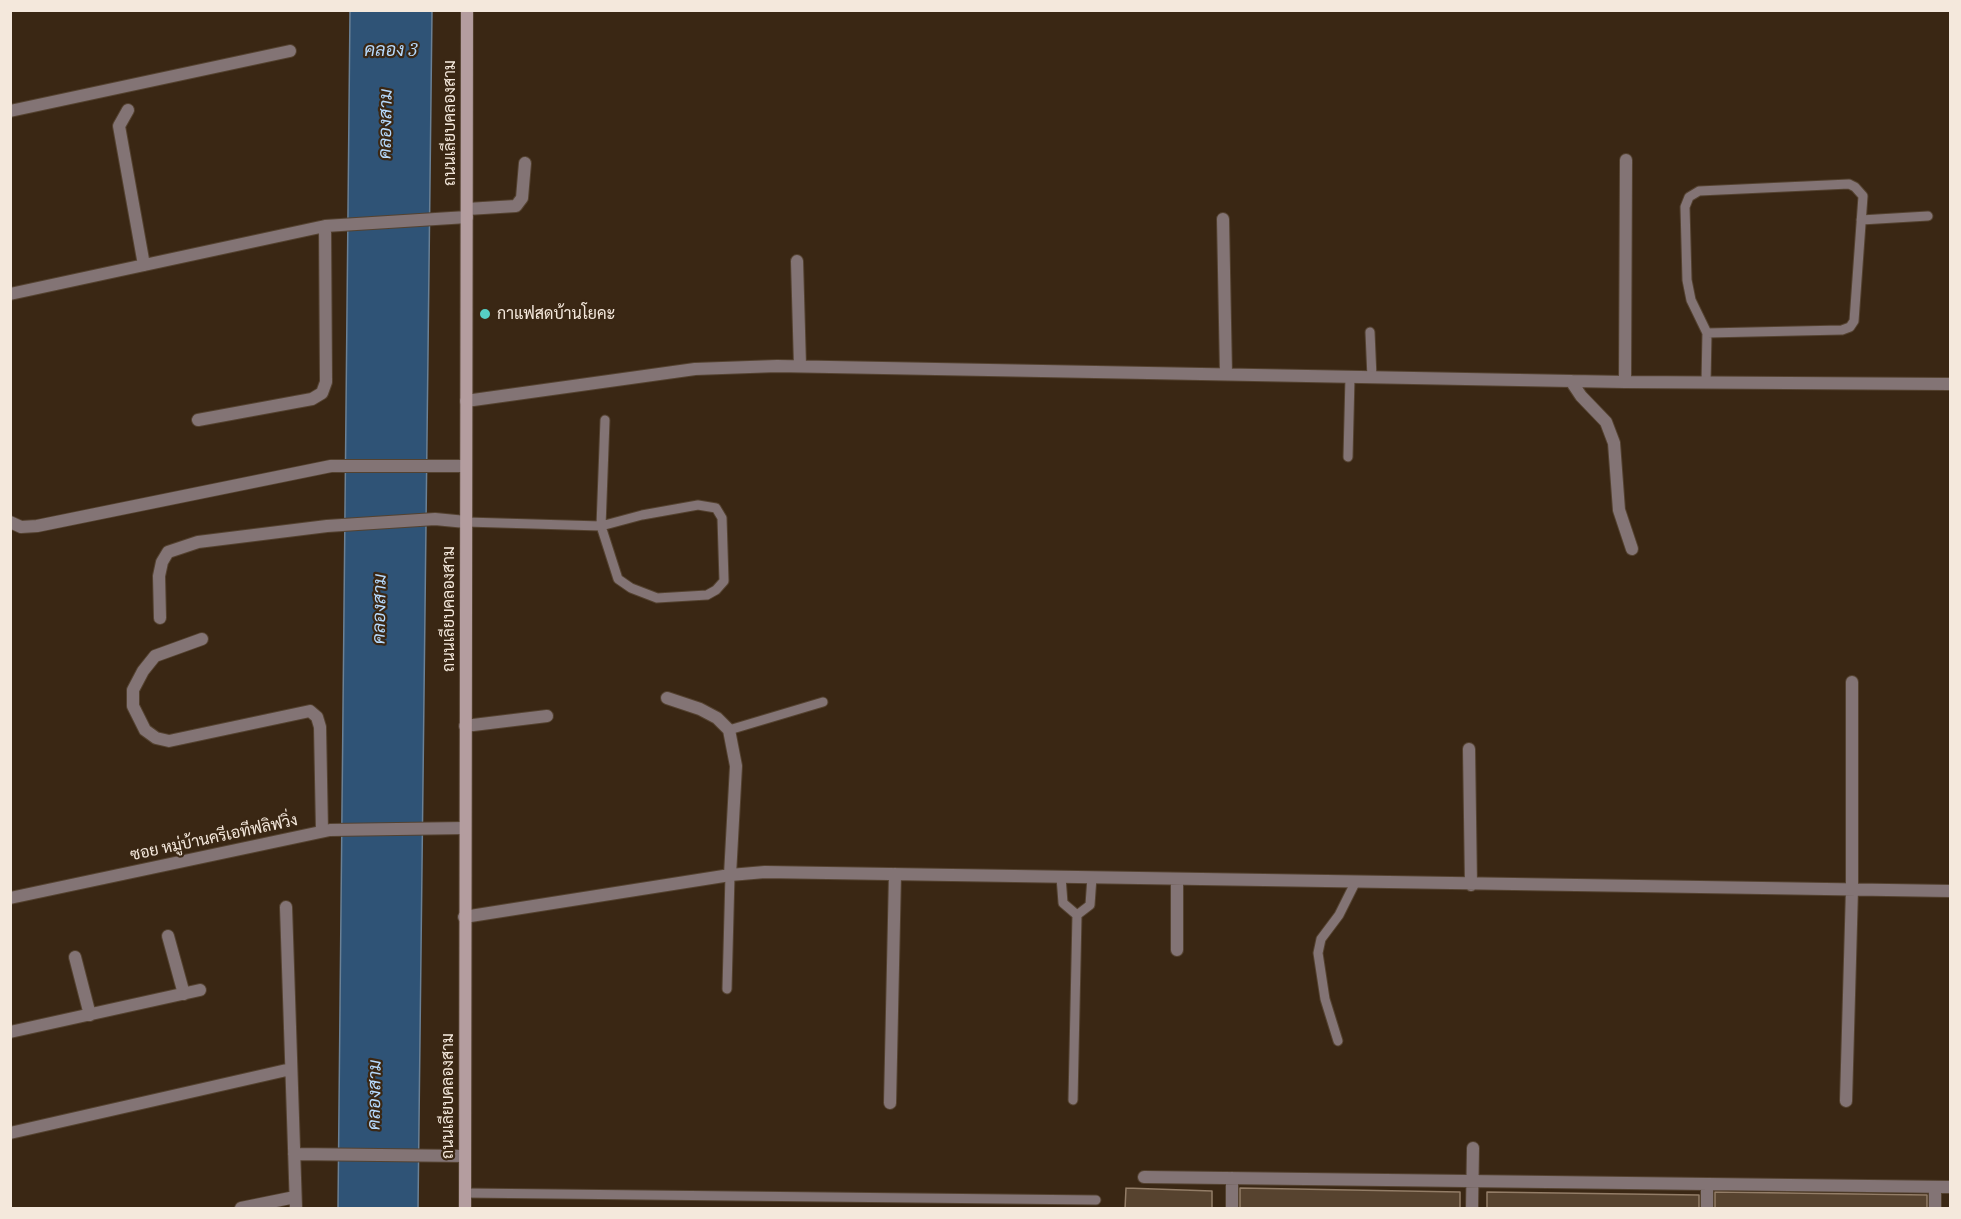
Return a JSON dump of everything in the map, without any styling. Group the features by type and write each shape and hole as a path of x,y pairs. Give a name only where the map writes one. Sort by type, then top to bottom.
{"main road":[{"name":"ถนนเลียบคลองสาม","path":"465,1209 467,10"}],"street":[{"path":"10,111 290,51"},
{"path":"128,110 119,126 144,265"},
{"path":"1626,159 1626,382"},
{"path":"10,294 330,226 433,218 516,206 522,198 525,163"},
{"path":"1223,219 1226,374"},
{"path":"198,420 312,399 322,393 326,382 330,226"},
{"path":"797,261 800,366"},
{"path":"466,400 695,369 800,366 1626,382 1950,384"},
{"path":"1571,381 1581,396 1606,422 1614,443 1618,510 1632,549"},
{"path":"10,522 21,527 37,526 332,466 466,465"},
{"path":"159,618 159,576 168,552 198,542 327,526 435,519 466,522"},
{"path":"202,639 155,656 143,671 134,690 133,706 145,730 156,738 169,741 310,711 317,717 320,727 326,831"},
{"path":"1846,1101 1852,889 1852,682"},
{"path":"667,698 708,713 729,730 736,766 730,874"},
{"path":"465,726 546,716"},
{"path":"1469,749 1471,885"},
{"name":"ซอย หมู่บ้านครีเอทีฟลิฟวิ่ง","path":"10,898 326,831 465,828"},
{"path":"465,917 730,874 765,872 1950,891"},
{"path":"890,1104 895,874"},
{"path":"1177,879 1177,950"},
{"path":"241,1209 296,1203 286,907"},
{"path":"168,936 184,994"},
{"path":"75,957 90,1014"},
{"path":"10,1032 200,990"},
{"path":"10,1133 291,1069"},
{"path":"1473,1148 1473,1209"},
{"path":"294,1154 465,1156"},
{"path":"1144,1177 1950,1187"},
{"path":"1232,1178 1232,1209"},
{"path":"1707,1184 1707,1209"},
{"path":"1935,1187 1935,1209"}],"lane":[{"path":"1706,383 1707,333 1691,300 1687,280 1684,207 1689,197 1699,191 1849,184 1855,187 1863,196 1854,321 1850,327 1842,330 1707,333"},
{"path":"1861,220 1928,216"},
{"path":"1370,332 1372,378"},
{"path":"1348,457 1350,377"},
{"path":"466,522 601,526 642,514 698,505 716,508 722,518 724,581 707,595 657,598 631,588 618,579 601,526 605,420"},
{"path":"729,730 823,702"},
{"path":"727,989 730,874"},
{"path":"1060,877 1063,903 1077,915"},
{"path":"1077,915 1090,905 1092,877"},
{"path":"1338,1041 1325,999 1318,953 1321,939 1339,915 1356,881"},
{"path":"1073,1100 1077,915"},
{"path":"465,1193 1096,1200"}],"water":[{"name":"คลอง 3","path":"350,11 432,11 418,1208 338,1208"}],"building":[{"path":"1126,1188 1212,1191 1212,1209 1125,1209"},
{"path":"1240,1188 1460,1192 1460,1209 1240,1209"},
{"path":"1487,1192 1699,1195 1699,1209 1487,1209"},
{"path":"1715,1192 1927,1195 1927,1209 1715,1209"}],"place":[{"name":"กาแฟสดบ้านโยคะ","path":"485,314"}],"water label":[{"name":"คลองสาม","path":"386,124"},
{"name":"คลองสาม","path":"380,609"},
{"name":"คลองสาม","path":"375,1095"}]}
